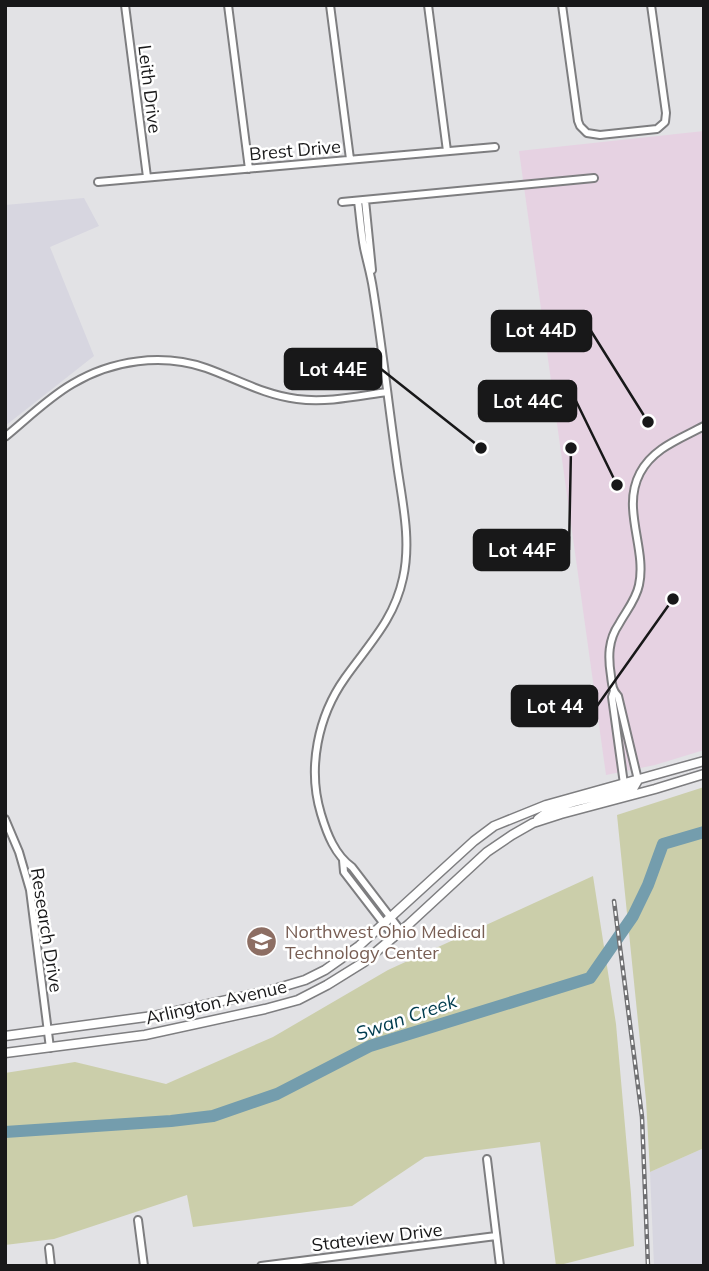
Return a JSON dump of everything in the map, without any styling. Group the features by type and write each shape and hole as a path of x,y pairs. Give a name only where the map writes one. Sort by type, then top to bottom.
{"street":[{"name":"Leith Drive","path":"125,5 147,177"},
{"path":"228,5 249,169"},
{"path":"330,5 350,159"},
{"path":"428,5 447,151"},
{"path":"562,5 578,121 587,133 594,135 657,129 665,122 652,5"},
{"name":"Brest Drive","path":"98,182 495,147"},
{"path":"342,202 594,178"},
{"path":"362,200 371,247 373,286 406,533 406,555 403,579 384,626 332,699 319,736 315,786 329,836 343,860 352,867 397,934"},
{"path":"5,437 71,384 106,368 141,361 192,364 258,390 296,399 332,399 387,392"},
{"path":"533,823 554,809 628,790 634,787 638,780 609,664 611,641 634,600 640,578 633,506 634,488 643,466 654,454 704,426"},
{"path":"614,691 612,697 624,784"},
{"name":"Arlington Avenue","path":"5,1036 153,1016 305,980 342,959 387,922 474,841 494,827 545,805 704,761"},
{"name":"Arlington Avenue","path":"5,1053 145,1035 298,1000 364,962 487,852 533,823 704,774"},
{"name":"Research Drive","path":"5,819 19,852 30,890 50,1048"},
{"path":"487,1159 500,1266"},
{"path":"138,1220 144,1266"},
{"name":"Stateview Drive","path":"261,1266 496,1236"},
{"path":"49,1248 51,1266"},
{"path":"336,1256 337,1266"}],"shaded area":[{"path":"704,131 704,750 655,765 606,775 519,151"},
{"path":"84,198 99,226 50,247 94,356 5,426 5,205"},
{"path":"704,1148 704,1266 654,1266 650,1172"}],"green space":[{"path":"704,787 704,1148 650,1172 646,1100 617,815"},
{"path":"593,876 616,1024 634,1246 556,1266 540,1142 425,1157 352,1206 193,1227 187,1195 54,1239 5,1245 5,1073 75,1062 166,1084 273,1037 388,970"}],"waterway":[{"name":"Swan Creek","path":"5,1132 213,1116 277,1094 370,1046 590,978 633,916 663,844 704,832"}],"railway":[{"path":"614,901 642,1117 648,1266"}],"place":[{"name":"Lot 44D","path":"648,422"},
{"name":"Lot 44E","path":"481,448"},
{"name":"Lot 44F","path":"571,448"},
{"name":"Lot 44C","path":"617,485"},
{"name":"Lot 44","path":"673,599"},
{"name":"Northwest Ohio Medical Technology Center","path":"262,941"}]}
